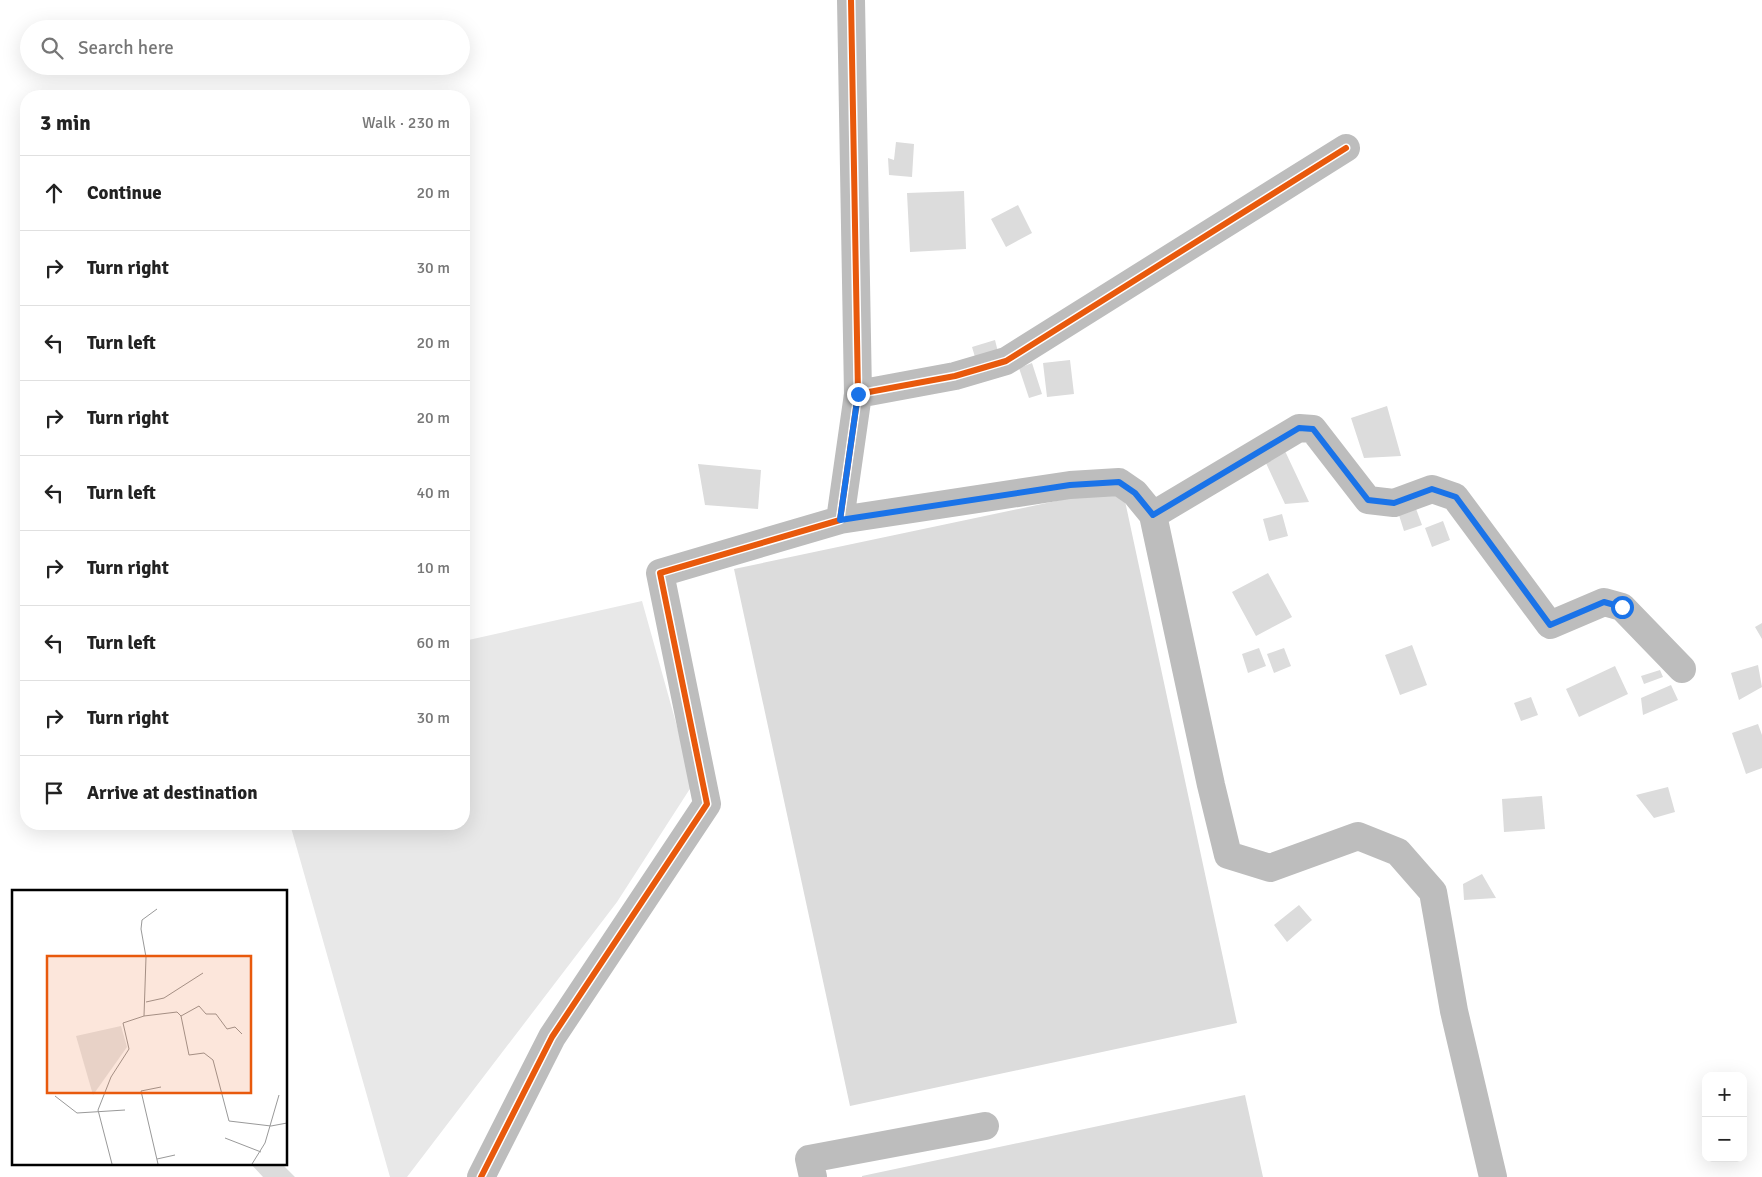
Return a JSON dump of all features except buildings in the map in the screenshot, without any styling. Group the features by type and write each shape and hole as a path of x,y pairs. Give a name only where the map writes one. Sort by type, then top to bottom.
{"street":[{"path":"840,520 858,394 851,0"},
{"path":"858,394 954,376 1006,361 1346,148"},
{"path":"1153,515 1299,428 1313,429 1368,500 1394,503 1432,489 1456,497 1550,625 1604,602 1622,607 1682,669"},
{"path":"481,1177 552,1037 707,804 660,573 840,520 1070,485 1119,482 1135,493 1153,515 1210,785 1228,855 1270,868 1358,836 1398,852 1433,892 1454,1011 1493,1177"},
{"path":"813,1177 809,1159 985,1126"}],"shaded area":[{"path":"642,601 693,784 617,902 407,1177 390,1177 292,830 470,830 470,640"}],"cycle path":[{"path":"481,1177 552,1037 707,804 660,573 840,520 858,394 851,0"},
{"path":"858,394 955,376 1006,361 1346,148"}],"route":[{"path":"858,394 840,520 1070,485 1119,482 1135,493 1153,515 1299,428 1313,429 1368,500 1394,503 1432,489 1456,497 1550,625 1604,602 1622,607"}]}
